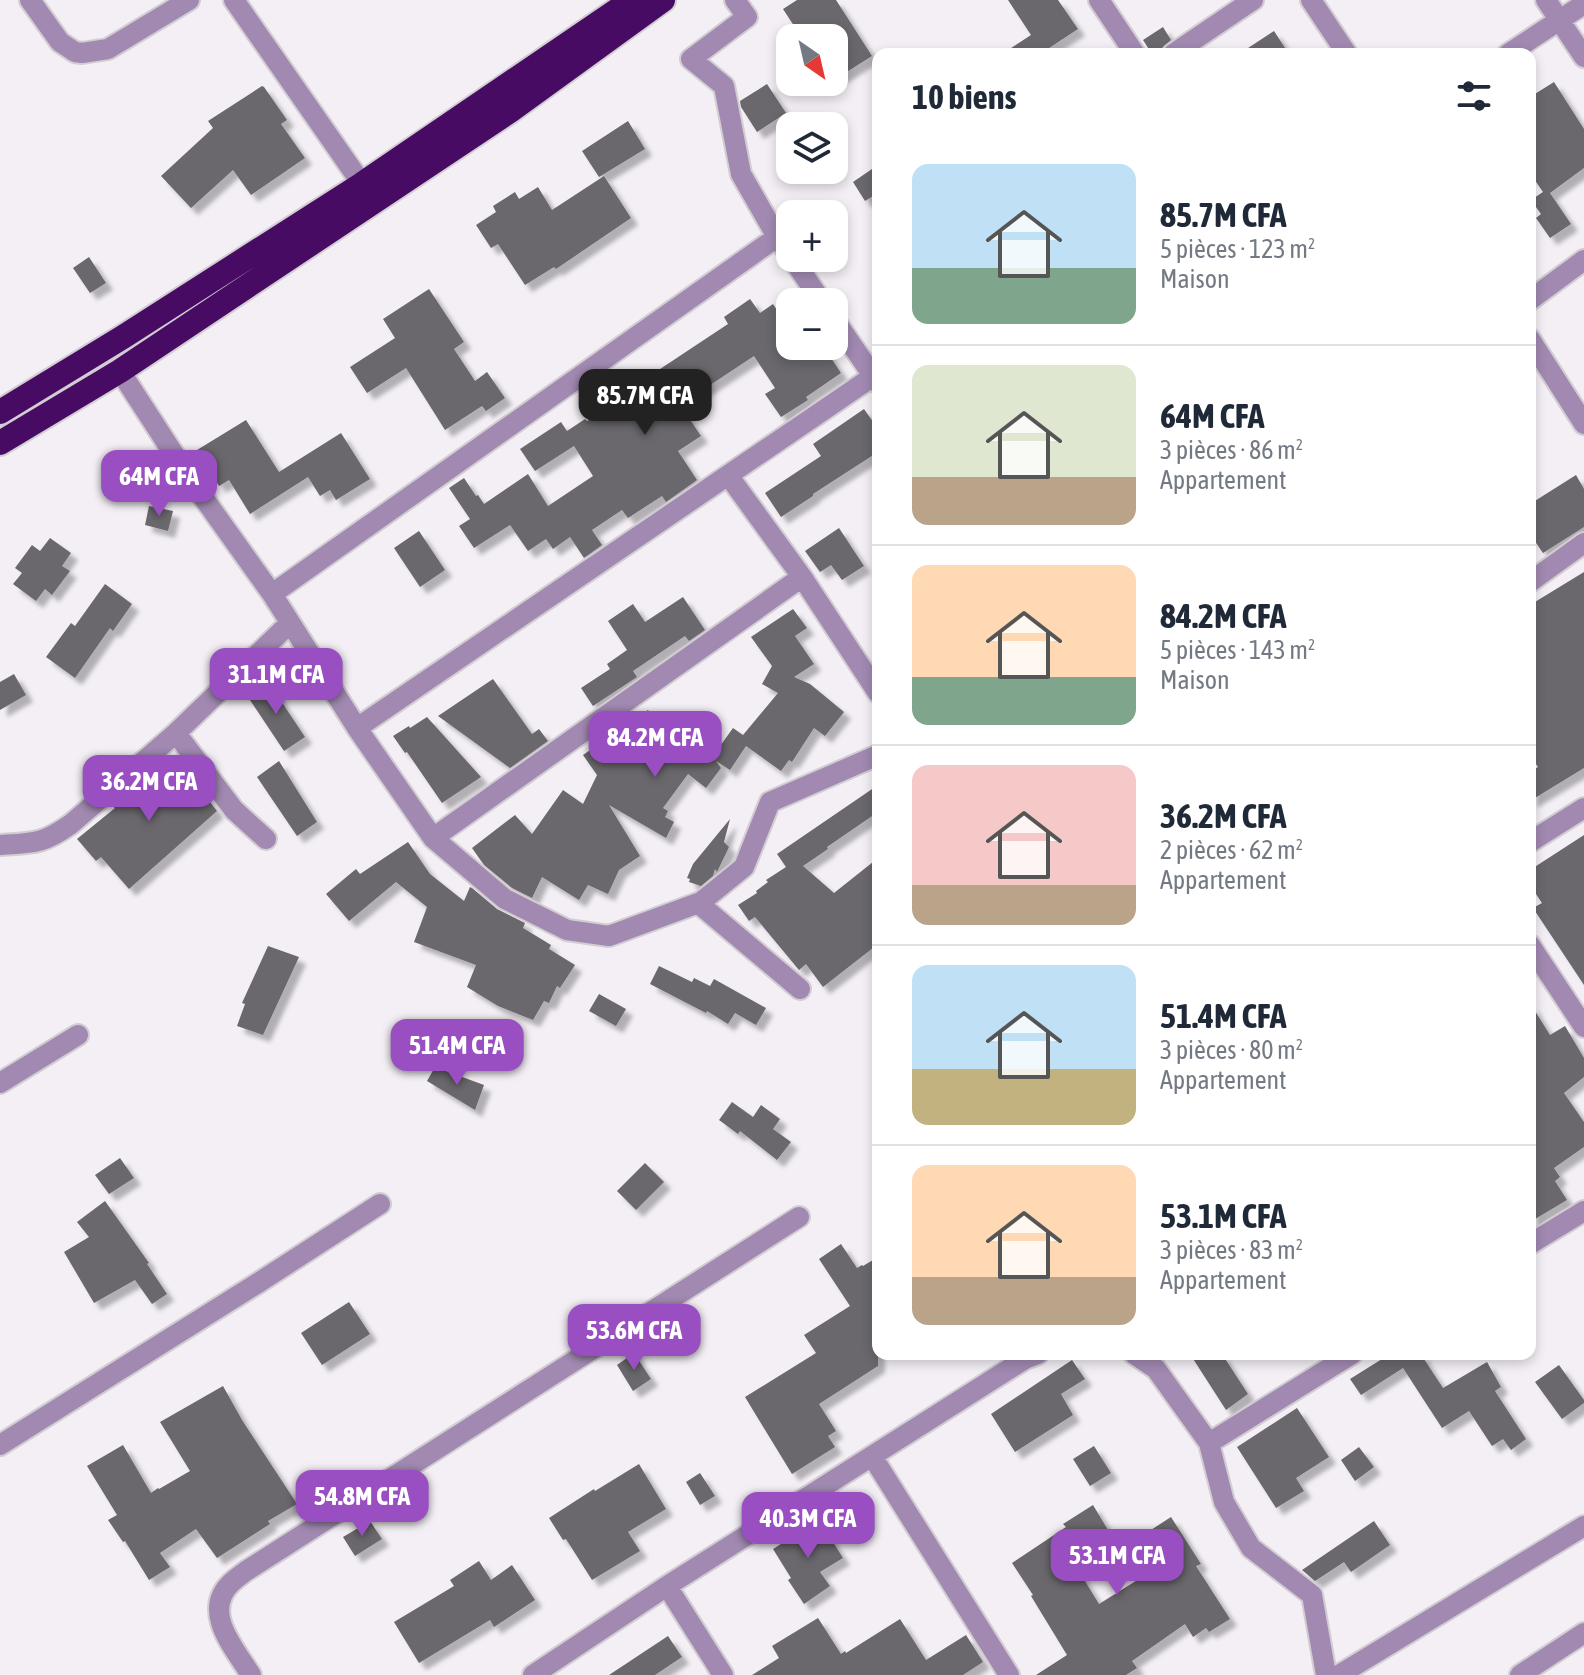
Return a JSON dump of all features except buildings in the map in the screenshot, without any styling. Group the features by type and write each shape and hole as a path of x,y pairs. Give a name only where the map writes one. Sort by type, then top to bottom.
{"highway":[{"path":"0,412 362,184 632,0"},
{"path":"0,443 120,371 498,119 663,0"}],"street":[{"path":"30,0 60,42 82,53 108,49 189,0"},
{"path":"234,0 362,184"},
{"path":"735,0 747,17 691,59 724,86 741,174 776,235"},
{"path":"1099,0 1131,48"},
{"path":"1182,48 1253,0"},
{"path":"1311,0 1343,48"},
{"path":"1546,0 1584,57"},
{"path":"1518,48 1584,4"},
{"path":"272,594 776,238"},
{"path":"1536,296 1584,260"},
{"path":"848,338 872,370"},
{"path":"1536,348 1584,424"},
{"path":"120,371 433,838 505,899 567,930 609,936 698,903 744,867 770,802 872,758"},
{"path":"357,728 872,380"},
{"path":"728,475 802,577 872,684"},
{"path":"1536,578 1584,543"},
{"path":"433,838 802,577"},
{"path":"0,845 40,842 71,824 176,733 290,623"},
{"path":"176,733 234,810 266,839"},
{"path":"1536,838 1584,808"},
{"path":"698,903 800,989"},
{"path":"1536,953 1581,1017"},
{"path":"0,1083 78,1035"},
{"path":"0,1445 380,1204"},
{"path":"1536,1240 1584,1211"},
{"path":"251,1675 223,1632 218,1607 228,1585 799,1217"},
{"path":"533,1675 667,1586 1023,1360"},
{"path":"1143,1360 1156,1369 1209,1443 1224,1502 1251,1548 1312,1595 1326,1675"},
{"path":"1209,1443 1342,1360"},
{"path":"872,1456 1009,1675"},
{"path":"1339,1675 1584,1526"},
{"path":"667,1586 723,1675"},
{"path":"1520,1675 1584,1633"}]}
